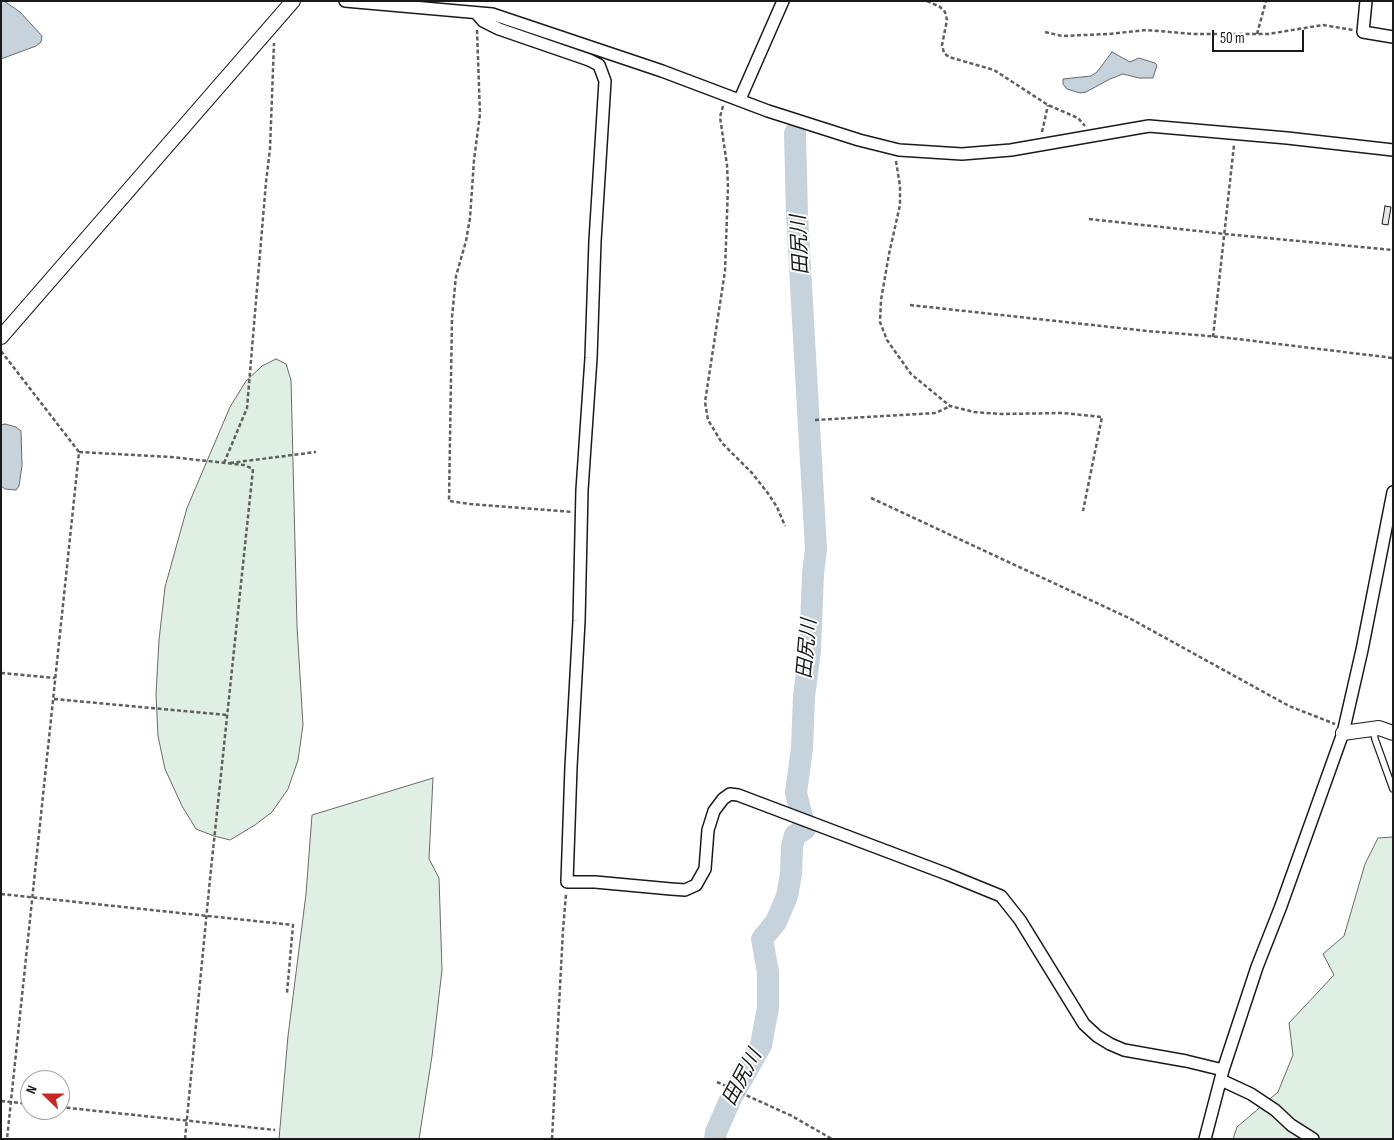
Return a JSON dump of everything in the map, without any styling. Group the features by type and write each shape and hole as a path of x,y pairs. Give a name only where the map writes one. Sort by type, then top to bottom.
{"street":[{"path":"1,337 293,1"},
{"path":"345,1 492,14 549,32 768,110 859,140 895,149 962,154 1011,150 1150,126 1393,150"},
{"path":"740,99 783,1"},
{"path":"1366,1 1363,32 1393,37"},
{"path":"476,13 483,21 499,29 599,65 605,81 595,241 591,358 582,490 580,621 571,767 567,882 595,882 685,890 696,885 705,869 708,830 714,811 723,799 730,794 738,794 1001,896 1020,920 1084,1024 1097,1036 1110,1044 1130,1052 1186,1061 1222,1075 1275,1110 1291,1125 1313,1139"},
{"path":"1204,1139 1222,1075 1257,966 1281,906 1343,730 1362,650 1393,492"},
{"path":"1343,730 1379,728 1393,733"}],"lane":[{"path":"1373,729 1375,740 1393,789"}],"path":[{"path":"927,1 936,4 945,12 947,20 942,45 944,53 949,57 994,70 1048,105 1078,118 1083,122 1091,136"},
{"path":"1257,34 1266,1"},
{"path":"476,13 480,114 474,160 470,218 466,241 456,276 452,317 449,501 582,513"},
{"path":"224,463 247,408 270,149 274,22"},
{"path":"1045,32 1062,36 1146,30 1194,34 1268,34 1322,25 1363,32"},
{"path":"728,96 720,117 727,165 728,187 725,271 705,402 708,420 722,442 752,473 767,492 785,526"},
{"path":"1043,144 1042,132 1048,105"},
{"path":"1213,337 1235,134"},
{"path":"895,149 900,186 900,205 881,300 880,322 887,340 911,374 950,406 983,413 1062,413 1102,417 1083,511"},
{"path":"1089,219 1393,250"},
{"path":"910,304 1393,358"},
{"path":"1,351 79,452 7,1139"},
{"path":"815,420 936,413 950,406"},
{"path":"79,452 172,457 244,465 253,469 226,715 185,1139"},
{"path":"224,463 316,452"},
{"path":"871,498 1131,619 1289,706 1343,730"},
{"path":"1,673 55,678"},
{"path":"54,699 226,715"},
{"path":"552,1139 567,882"},
{"path":"1,894 293,925 287,992"},
{"path":"717,1082 792,1116 832,1139"},
{"path":"1,1101 20,1102"},
{"path":"70,1108 275,1130"}],"green space":[{"path":"276,359 286,364 291,380 297,626 303,725 298,760 288,789 272,812 230,840 196,829 182,806 165,769 158,736 156,694 159,640 165,587 187,508 230,407 246,381 262,366"},
{"path":"433,778 429,859 439,878 442,970 432,1056 419,1139 279,1139 288,1036 306,894 312,815"},
{"path":"1393,837 1393,1139 1233,1139 1237,1127 1278,1092 1293,1055 1289,1023 1334,975 1323,954 1344,936 1365,864 1378,838"}],"shaded area":[{"path":"1,1 4,1 20,12 42,36 41,42 36,46 1,59"},
{"path":"1112,52 1130,62 1139,58 1155,63 1157,65 1153,78 1139,78 1123,74 1086,92 1080,93 1067,89 1063,84 1063,79 1091,76 1097,72"},
{"path":"5,424 16,427 21,431 22,466 19,486 16,490 5,489 1,486 1,425"}],"building":[{"path":"1385,206 1391,207 1388,225 1382,224"}],"waterway":[{"name":"田尻川","path":"715,1139 716,1132 731,1098 761,1045 768,1008 768,972 762,939 776,922 787,896 791,874 792,846 795,835 805,829 796,793 802,748 804,697 810,650 813,574 816,549 797,215 795,133"}]}
